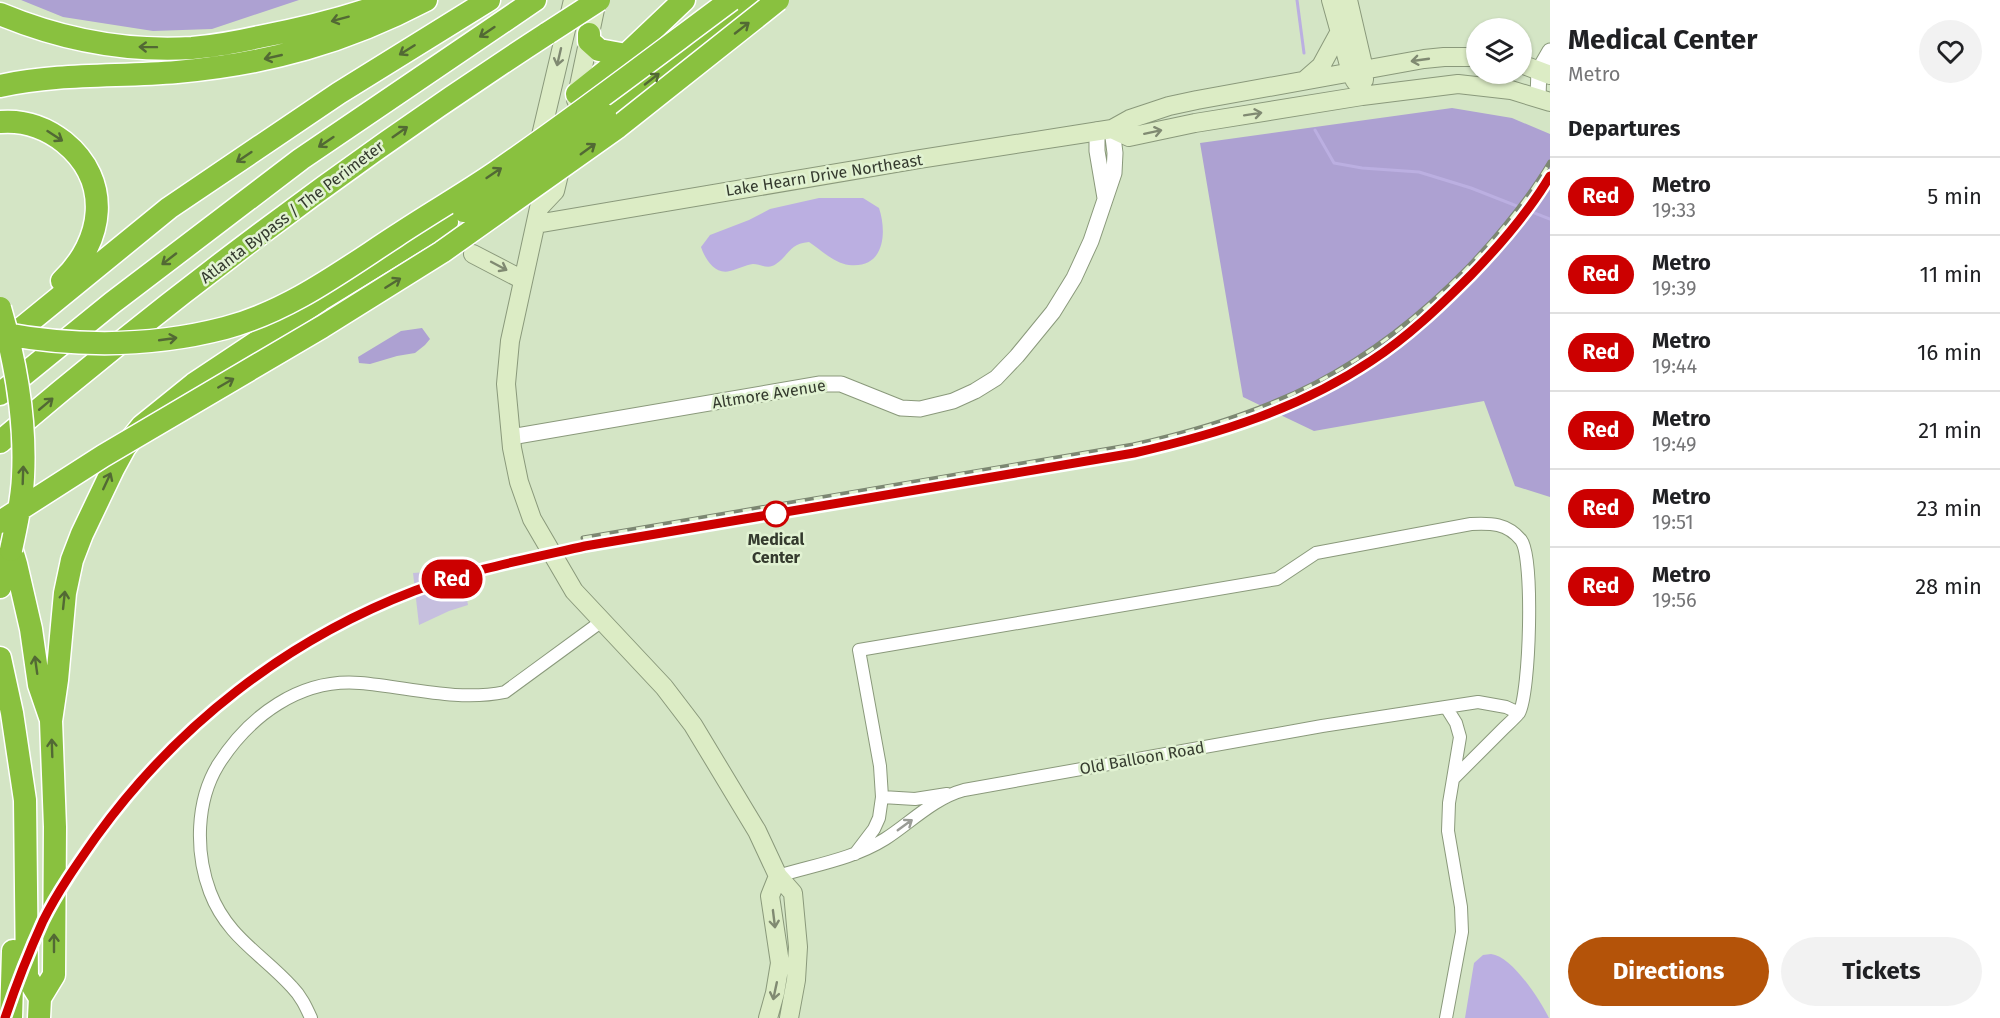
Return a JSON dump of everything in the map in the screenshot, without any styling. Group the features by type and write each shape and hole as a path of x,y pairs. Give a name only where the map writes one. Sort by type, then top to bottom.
{"highway":[{"path":"0,14 63,36 98,43 138,47 192,48 299,30 358,14 395,0"},
{"path":"0,86 71,75 213,68 256,61 341,39 426,0"},
{"path":"4,338 169,208 339,93 489,0"},
{"name":"Atlanta Bypass / The Perimeter","path":"0,394 122,296 301,159 536,0"},
{"name":"Atlanta Bypass / The Perimeter","path":"0,442 129,335 302,202 428,112 598,0"},
{"path":"577,94 626,55 684,0"},
{"path":"4,338 88,344 158,340 226,328 269,314 307,293 494,173 731,0"},
{"path":"40,1008 54,975 55,827 51,721 65,593 72,560 82,534 113,469 130,440 159,411 194,384 320,300 504,186 605,115 751,0"},
{"path":"0,522 103,456 322,327 442,252 618,127 778,0"},
{"path":"589,33 589,41 599,50 626,55"},
{"path":"0,122 15,121 33,124 54,134 74,150 83,160 89,172 98,207 94,230 87,249 75,269 4,338"},
{"path":"0,308 13,352 20,398 23,478 11,550 0,587"},
{"path":"0,509 31,629 39,685 51,721"},
{"path":"0,658 12,713 25,800 27,977 40,1008"},
{"path":"0,681 12,794 14,851 11,1018"}],"main road":[{"path":"538,216 528,191 573,0"},
{"path":"598,0 555,191 538,216 510,341 506,384 510,429 519,482 532,519 574,591 664,687 693,725 757,831 778,876 793,893 797,922 797,965 789,1018"},
{"path":"1331,0 1347,31 1362,96"},
{"path":"1305,80 1321,66 1347,31 1348,0"},
{"name":"Lake Hearn Drive Northeast","path":"538,216 1105,130 1169,106 1358,71 1444,57 1466,57"},
{"path":"1532,69 1546,76"},
{"name":"Lake Hearn Drive Northeast","path":"1105,130 1129,137 1196,123 1362,96 1458,84 1495,87 1544,99"},
{"path":"473,254 523,280"},
{"path":"768,1018 780,963 770,896 778,876"}],"street":[{"path":"1544,99 1550,51"},
{"name":"Altmore Avenue","path":"510,429 538,433 820,384 841,384 901,408 920,409 953,401 975,392 996,378 1017,356 1053,312 1074,278 1091,241 1105,201 1098,161 1105,130"},
{"path":"855,854 874,829 879,818 882,797 879,766 859,650 1277,579 1316,553 1471,524 1493,523 1502,526 1521,540 1525,548 1529,588 1525,692 1519,713 1454,778"},
{"path":"311,1018 292,987 234,934 210,892 202,861 200,833 202,809 206,789 223,757 252,722 273,705 298,693 351,682 464,695 491,695 505,692 602,621"},
{"name":"Old Balloon Road","path":"778,876 855,854 885,839 957,792 1302,729 1478,702 1506,707 1519,713"},
{"path":"1446,707 1456,723 1460,737 1449,803 1448,831 1461,907 1462,932 1446,1018"},
{"path":"882,797 915,799 957,792"}],"shaded area":[{"path":"21,0 299,0 212,29 153,31 63,17"},
{"path":"1452,108 1512,118 1550,134 1550,497 1515,486 1484,401 1314,431 1243,397 1200,143"},
{"path":"819,198 863,198 879,208 883,238 876,255 870,261 861,265 843,264 809,242 793,247 773,266 753,264 725,272 711,265 703,252 701,247 710,235 770,209"},
{"path":"422,328 430,339 415,353 370,364 359,363 358,357 401,331"},
{"path":"439,571 463,578 468,605 419,625 413,573"},
{"path":"1491,954 1508,962 1516,970 1532,990 1549,1018 1465,1018 1474,963 1483,955"}],"waterway":[{"path":"1297,0 1304,53"},
{"path":"1315,130 1334,163 1362,168 1419,172 1471,188 1550,219"}],"railway":[{"path":"583,538 1133,445 1230,419 1274,402 1316,383 1355,360 1394,333 1431,302 1469,266 1502,229 1550,162"}],"metro line":[{"name":"Red","path":"5,1018 44,920 72,870 139,781 176,742 218,705 264,670 312,639 362,613 415,591 525,559 585,546 1134,453 1222,431 1263,416 1337,382 1372,361 1403,338 1498,249 1522,219 1550,176"}],"place":[{"name":"Medical Center","path":"776,514"}]}
